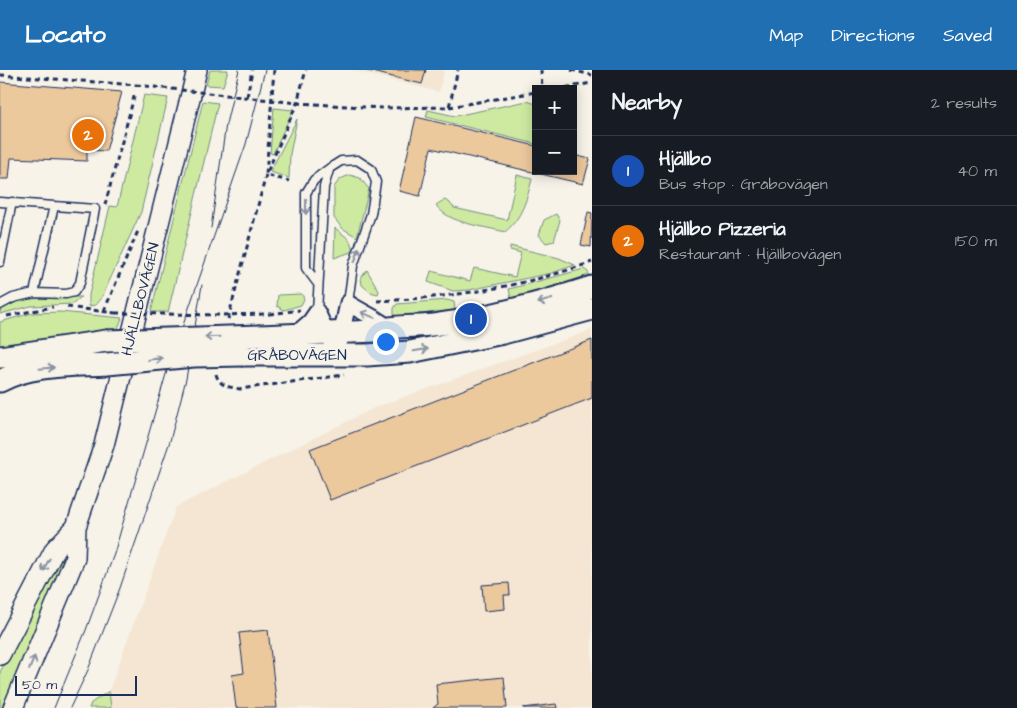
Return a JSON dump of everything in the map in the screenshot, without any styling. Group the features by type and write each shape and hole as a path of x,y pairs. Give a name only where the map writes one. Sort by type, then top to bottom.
{"main road":[{"name":"GRÅBOVÄGEN","path":"0,357 106,341 375,331 387,327 437,325 520,308 592,287"},
{"name":"GRÅBOVÄGEN","path":"0,381 8,376 40,368 194,356 394,354 419,351 503,333 592,309"}],"street":[{"name":"HJÄLLBOVÄGEN","path":"13,708 75,558 76,527 104,445 197,70"},
{"path":"335,332 348,303 361,313 380,320 387,327"},
{"path":"296,334 310,322 317,308 335,332 338,354"},
{"name":"HJÄLLBOVÄGEN","path":"0,655 55,549 76,527"}],"lane":[{"path":"318,284 306,268 306,193 314,180 330,168 341,161 357,160 371,169 376,182 371,214 353,266 348,303"},
{"path":"317,308 324,187 330,168"},
{"path":"0,202 95,209 80,283 74,292 66,294 34,293 14,298 0,305"},
{"path":"0,262 12,202"},
{"path":"34,293 54,206"}],"path":[{"path":"247,97 252,70"},
{"path":"274,70 266,175 289,181"},
{"path":"297,103 306,70"},
{"path":"449,108 458,70"},
{"path":"541,70 542,85"},
{"path":"572,70 592,75"},
{"path":"0,75 136,85 297,103 382,108 449,108 532,93"},
{"path":"577,86 592,83"},
{"path":"172,98 174,88"},
{"path":"102,214 135,93"},
{"path":"104,311 140,227"},
{"path":"348,303 462,295 546,278 592,262"},
{"path":"2,317 50,307 116,313 217,316 300,311 306,305 317,308"}],"shaded area":[{"path":"351,70 444,70 439,92"},
{"path":"592,330 592,708 111,708 109,691 176,507 376,407"}],"green space":[{"path":"210,70 228,70 223,86 206,85"},
{"path":"144,95 168,98 141,212 101,299 96,305 89,306 89,295 110,206 117,207"},
{"path":"203,101 218,103 168,312 151,312"},
{"path":"527,101 532,103 532,143 426,117 428,110 455,116"},
{"path":"274,108 293,110 273,154 270,153"},
{"path":"297,119 290,154 289,178 270,172"},
{"path":"350,175 360,178 369,189 357,237 342,228 334,218 334,187 340,179"},
{"path":"517,175 532,179 520,214 505,232 458,220 449,216 436,205 444,200 449,202 454,208 507,220"},
{"path":"556,214 560,220 554,241 546,243 539,235 544,220"},
{"path":"335,228 349,239 354,251 334,258"},
{"path":"510,246 559,258 575,265 552,273 469,290 453,291 428,282 431,271 470,281 474,268 515,277 521,253 510,250"},
{"path":"584,269 588,272 590,278 581,282 511,298 509,289"},
{"path":"367,270 379,291 378,294 370,292 362,285 361,278"},
{"path":"302,294 304,299 301,305 284,310 277,306 278,295"},
{"path":"51,297 81,297 73,304 31,306 0,314 0,309 22,300"},
{"path":"447,300 454,302 455,310 394,317 394,308 397,304"},
{"path":"60,312 122,318 116,333 0,352 0,322 32,313"},
{"path":"62,555 66,556 4,708 0,708 0,672"},
{"path":"109,691 111,708 89,708 91,703"}],"building":[{"path":"364,70 426,70 422,84"},
{"path":"0,82 122,92 106,151 87,150 87,161 11,158 9,179 0,179"},
{"path":"416,117 532,145 532,172 431,148 420,196 399,191"},
{"path":"577,156 590,159 583,184 545,175 577,175"},
{"path":"588,212 592,213 591,247 581,245"},
{"path":"592,340 592,398 330,500 310,449"},
{"path":"509,583 510,595 504,595 505,609 484,611 482,585"},
{"path":"268,630 277,708 236,708 232,675 244,673 239,633"},
{"path":"504,677 507,708 433,708 438,704 436,684"},
{"path":"556,704 557,708 523,708"}],"tram line":[{"path":"211,228 226,124 239,70"},
{"path":"54,708 86,630 114,554 166,374 246,144 265,70"},
{"path":"70,708 88,670 120,588 170,441 186,379 202,285"}],"place":[{"name":"Hjällbo Pizzeria","path":"88,135"},
{"name":"Hjällbo","path":"471,319"}]}
